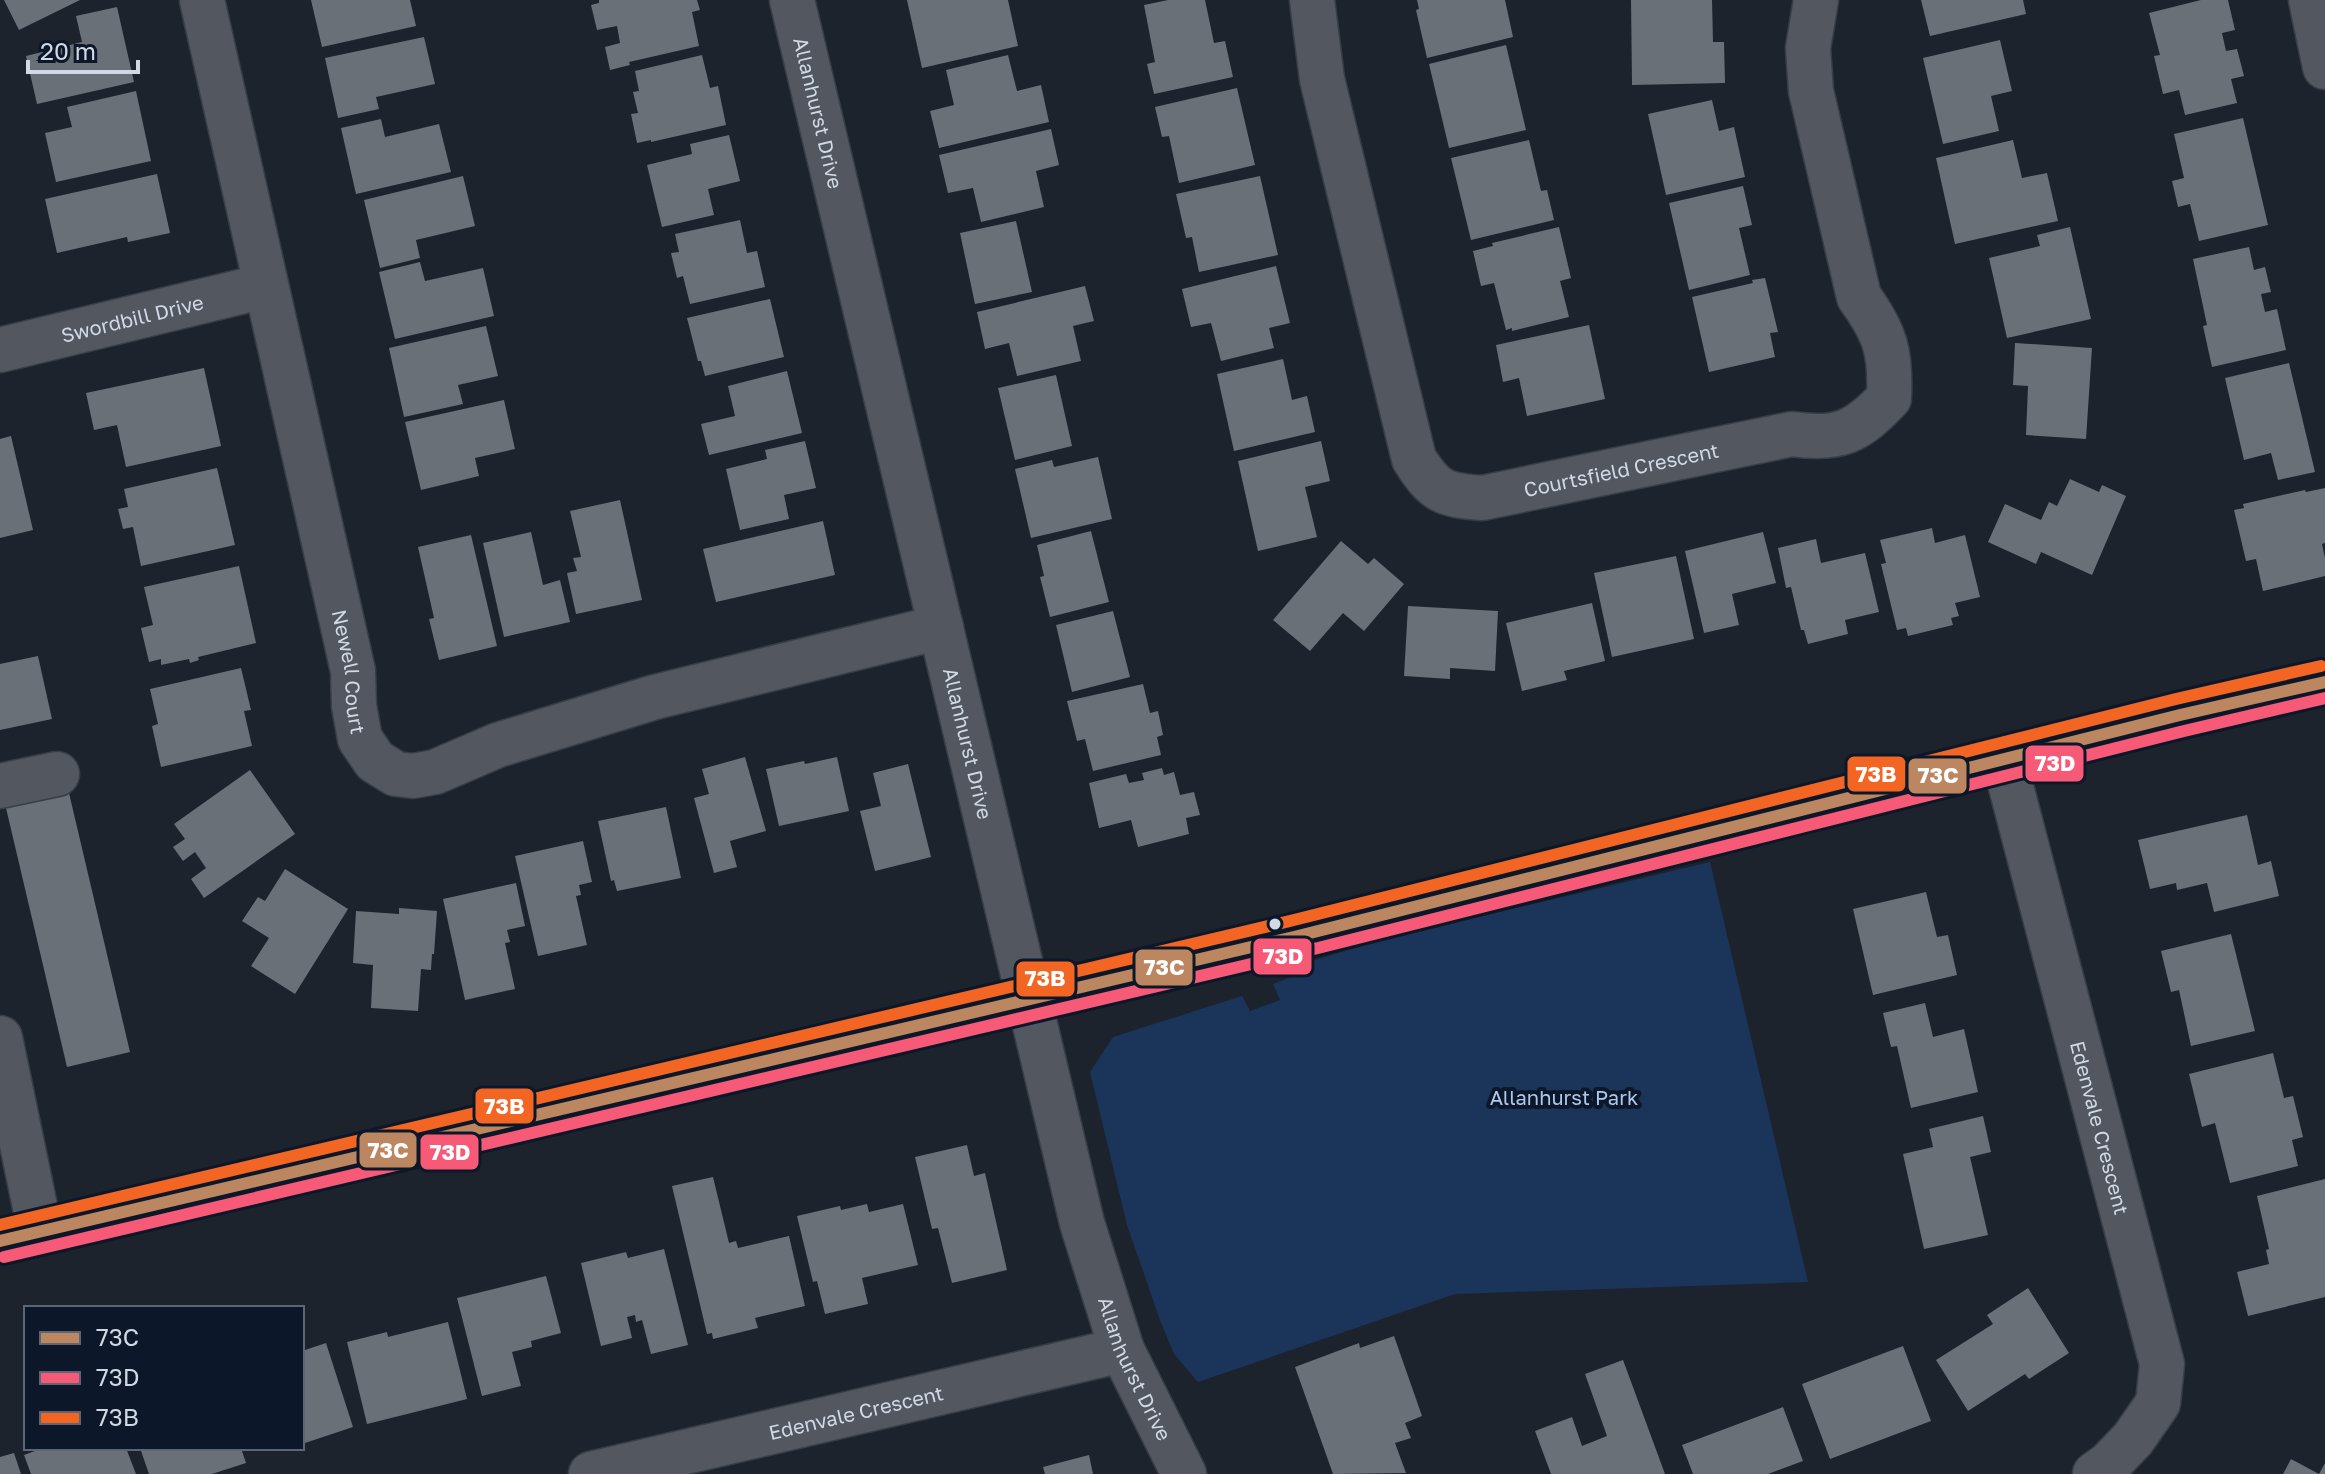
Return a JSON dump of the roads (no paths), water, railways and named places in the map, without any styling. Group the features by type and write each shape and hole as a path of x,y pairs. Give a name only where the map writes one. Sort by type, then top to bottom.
{"main road":[{"path":"20,1236 1294,937 2180,715 2325,682"}],"street":[{"name":"Newell Court","path":"202,0 353,671 354,706 360,739 375,761 396,774 413,776 435,772 498,745 655,697 941,627"},
{"name":"Allanhurst Drive","path":"792,0 1082,1223 1122,1350 1184,1474"},
{"name":"Courtsfield Crescent","path":"1312,0 1322,79 1414,459 1429,482 1453,496 1482,498 1792,434 1815,438 1841,435 1868,420 1889,398 1891,367 1873,315 1859,297 1811,91 1808,48 1816,0"},
{"path":"2311,0 2325,67"},
{"name":"Swordbill Drive","path":"0,350 265,286"},
{"name":"Edenvale Crescent","path":"2004,760 2162,1364 2158,1403 2133,1439 2095,1474"},
{"path":"0,786 57,774"},
{"path":"0,1038 20,1236"},
{"name":"Edenvale Crescent","path":"591,1474 1122,1350"}],"park label":[{"name":"Allanhurst Park","path":"1564,1097"}]}
